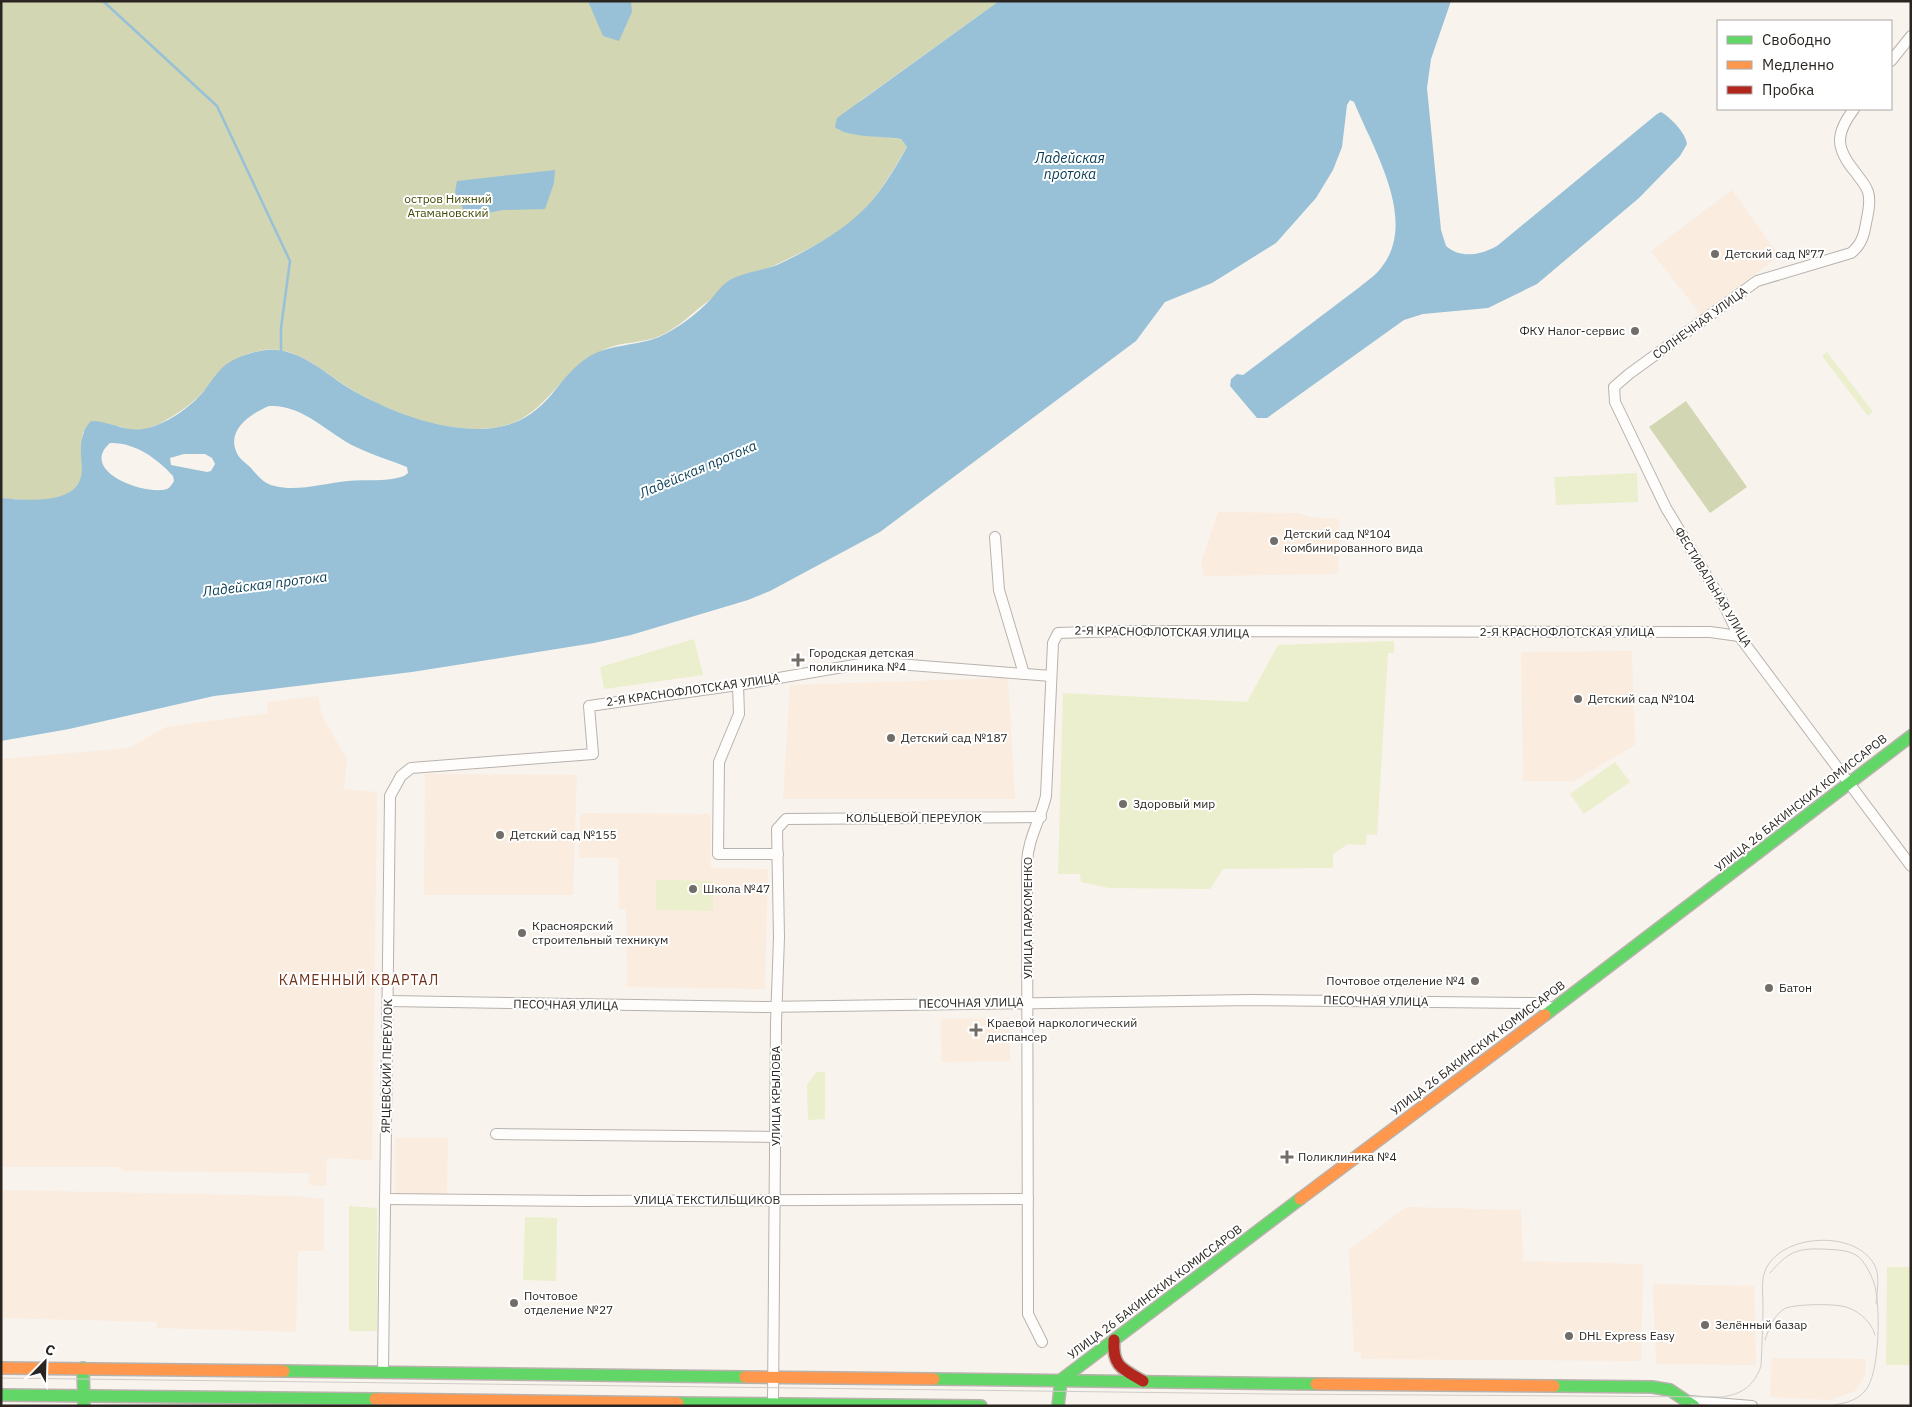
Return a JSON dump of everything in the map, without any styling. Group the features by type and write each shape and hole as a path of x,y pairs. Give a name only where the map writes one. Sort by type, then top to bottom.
{"main road":[{"name":"УЛИЦА 26 БАКИНСКИХ КОМИССАРОВ","path":"1061,1380 1911,736"},
{"path":"1114,1340 1113,1356 1122,1369 1146,1383"},
{"path":"1,1368 773,1376 1146,1383 1652,1387 1670,1390 1687,1403"},
{"path":"83,1368 84,1401"},
{"path":"1058,1406 1061,1380"},
{"path":"1,1395 84,1401 773,1402 981,1406"}],"street":[{"path":"1892,60 1911,36"},
{"name":"СОЛНЕЧНАЯ УЛИЦА","path":"1615,402 1614,387 1621,380 1756,281 1851,252 1858,247 1864,234 1869,194 1863,182 1843,156 1840,132 1844,122 1853,110"},
{"name":"ФЕСТИВАЛЬНАЯ УЛИЦА","path":"1615,402 1666,508 1722,601 1739,636 1911,866"},
{"path":"995,537 998,590 1024,674"},
{"name":"2-Я КРАСНОФЛОТСКАЯ УЛИЦА","path":"411,768 593,754 589,706 738,685 872,662 1051,676 1054,637 1063,631 1700,632 1739,636"},
{"name":"УЛИЦА ПАРХОМЕНКО","path":"1042,1342 1028,1314 1028,846 1041,817 1046,796 1051,676"},
{"path":"738,685 739,714 719,762 718,854 778,854"},
{"name":"ЯРЦЕВСКИЙ ПЕРЕУЛОК","path":"383,1371 390,796 401,776 411,768"},
{"name":"КОЛЬЦЕВОЙ ПЕРЕУЛОК","path":"786,819 1041,817"},
{"name":"УЛИЦА КРЫЛОВА","path":"773,1402 778,1007 777,829 786,819"},
{"name":"ПЕСОЧНАЯ УЛИЦА","path":"388,1001 778,1007 1251,1000 1534,1003 1554,1008"},
{"path":"496,1134 616,1137 776,1137"},
{"name":"УЛИЦА ТЕКСТИЛЬЩИКОВ","path":"385,1198 1028,1199"},
{"path":"1687,1403 1752,1406"}],"shaded area":[{"name":"Детский сад №77","path":"1732,190 1779,256 1701,315 1651,251"},
{"name":"Детский сад №104 комбинированного вида","path":"1218,512 1299,513 1309,517 1339,519 1338,574 1204,576 1201,563"},
{"name":"Детский сад №104","path":"1632,651 1635,745 1574,781 1523,781 1521,652"},
{"path":"1008,678 1015,799 783,799 790,685"},
{"path":"318,696 322,716 347,759 344,789 377,792 372,1160 327,1158 326,1186 309,1185 309,1173 122,1171 120,1167 1,1167 1,759 129,748 166,727 268,713 267,702"},
{"name":"Детский сад №155","path":"425,774 577,775 573,895 424,895"},
{"name":"Школа №47","path":"580,813 710,814 711,868 768,869 765,989 627,987 626,910 619,909 618,858 579,858"},
{"name":"Краевой наркологический диспансер","path":"1010,1018 1010,1061 942,1062 941,1019"},
{"path":"395,1138 448,1138 447,1195 395,1194"},
{"path":"1,1190 294,1196 324,1199 324,1251 298,1251 296,1332 157,1328 157,1322 1,1318"},
{"path":"1406,1207 1521,1210 1523,1261 1643,1264 1641,1361 1361,1359 1361,1352 1354,1352 1349,1250"},
{"name":"Зелённый базар","path":"1653,1284 1754,1286 1756,1365 1656,1364"},
{"path":"1771,1358 1866,1359 1865,1375 1855,1391 1830,1400 1770,1397"}],"green space":[{"name":"остров Нижний Атамановский","path":"1,1 999,1 860,101 838,130 855,134 901,139 907,147 879,191 859,215 824,240 729,288 711,299 680,324 660,336 653,339 617,345 603,350 583,363 541,404 527,415 510,424 489,429 461,428 418,419 376,403 299,356 288,352 264,350 253,352 235,360 193,402 159,424 138,430 117,426 83,432 82,474 76,488 58,498 21,500 1,498"},
{"path":"1827,352 1873,412 1868,416 1822,356"},
{"path":"1686,401 1747,487 1710,513 1649,427"},
{"path":"1637,473 1638,502 1556,505 1554,477"},
{"path":"694,639 703,675 604,689 600,667"},
{"path":"1394,641 1394,653 1388,653 1377,835 1367,834 1366,845 1348,844 1333,854 1333,868 1223,869 1210,889 1109,888 1081,882 1080,874 1058,874 1063,693 1247,702 1278,645"},
{"path":"1615,762 1630,782 1584,814 1570,794"},
{"path":"656,880 713,881 713,911 656,910"},
{"path":"816,1072 825,1072 825,1119 808,1120 807,1085"},
{"path":"349,1206 377,1208 377,1331 349,1331"},
{"path":"525,1217 557,1218 556,1281 523,1280"},
{"path":"1887,1267 1911,1267 1911,1365 1886,1365"}],"water":[{"path":"588,1 631,1 632,12 619,41 603,36"},
{"name":"Ладейская протока","path":"999,1 1451,1 1431,59 1427,88 1441,230 1446,246 1452,250 1458,253 1471,254 1484,252 1497,246 1661,112 1677,126 1684,135 1687,144 1680,156 1639,198 1537,284 1488,308 1423,314 1404,320 1267,418 1257,418 1230,386 1231,379 1237,374 1243,375 1361,286 1377,273 1392,249 1395,229 1394,207 1389,185 1354,102 1350,100 1347,105 1342,147 1333,170 1316,198 1276,243 1212,283 1165,302 1136,341 880,532 770,591 748,600 631,635 594,643 412,672 214,696 69,729 1,741 1,498 21,500 45,499 67,494 75,488 81,476 83,436 91,421 136,430 160,424 177,415 192,403 226,364 254,352 278,350 301,357 312,363 364,397 419,419 448,426 475,429 488,429 512,424 533,413 579,364 590,356 607,349 651,340 666,334 699,311 727,282 738,276 777,265 798,255 831,235 859,214 880,191 907,147 901,139 856,135 840,131 835,127 837,118","holes":["269,406 281,407 304,414 356,447 407,467 408,473 402,477 388,479 348,481 302,488 284,488 268,483 240,458 234,443 238,429 243,423 255,413","110,443 119,443 136,448 160,463 173,476 174,481 168,488 157,490 131,485 108,472 102,463 102,453","184,454 205,454 212,458 215,464 211,471 207,472 171,465 170,458"]},
{"path":"555,170 554,183 545,209 503,210 467,217 455,192 457,181"}],"waterway":[{"path":"103,1 217,106 290,261 281,328 281,351"}],"tram line":[{"path":"1,1378 1273,1394 1722,1397 1736,1394 1746,1388 1758,1373 1761,1366 1764,1275 1773,1258 1786,1249 1802,1243 1819,1240 1836,1241 1852,1246 1866,1254 1877,1270 1876,1304"},
{"path":"1770,1273 1787,1256 1793,1253 1822,1249 1844,1251 1856,1255 1871,1276 1878,1306 1878,1338 1874,1370 1870,1383 1857,1398 1827,1406"},
{"path":"1765,1340 1772,1322 1778,1314 1786,1308 1808,1305 1836,1305 1853,1310 1868,1322 1875,1335"},
{"path":"1691,1404 1720,1406"}],"traffic: fast":[{"path":"1545,1015 1911,736"},
{"path":"1058,1406 1061,1380 1300,1199"},
{"path":"83,1368 84,1406"},
{"path":"284,1371 745,1377"},
{"path":"934,1379 1316,1384"},
{"path":"1554,1386 1652,1387 1670,1390 1694,1406"},
{"path":"1,1395 375,1399"},
{"path":"678,1403 981,1406"}],"traffic: slow":[{"path":"1300,1199 1545,1015"},
{"path":"1,1368 284,1371"},
{"path":"745,1377 934,1379"},
{"path":"1316,1384 1554,1386"},
{"path":"375,1399 678,1403"}],"traffic: jam":[{"path":"1114,1340 1115,1356 1120,1366 1143,1381"}],"place":[{"name":"Детский сад №77","path":"1715,254"},
{"name":"ФКУ Налог-сервис","path":"1635,331"},
{"name":"Детский сад №104 комбинированного вида","path":"1274,541"},
{"name":"Городская детская поликлиника №4","path":"798,660"},
{"name":"Детский сад №104","path":"1578,699"},
{"name":"Детский сад №187","path":"891,738"},
{"name":"Здоровый мир","path":"1123,804"},
{"name":"Детский сад №155","path":"500,835"},
{"name":"Школа №47","path":"693,889"},
{"name":"Красноярский строительный техникум","path":"522,933"},
{"name":"Почтовое отделение №4","path":"1475,981"},
{"name":"Батон","path":"1769,988"},
{"name":"Краевой наркологический диспансер","path":"976,1030"},
{"name":"Поликлиника №4","path":"1287,1157"},
{"name":"Почтовое отделение №27","path":"514,1303"},
{"name":"Зелённый базар","path":"1705,1325"},
{"name":"DHL Express Easy","path":"1569,1336"}],"district":[{"name":"КАМЕННЫЙ КВАРТАЛ","path":"359,980"}]}
